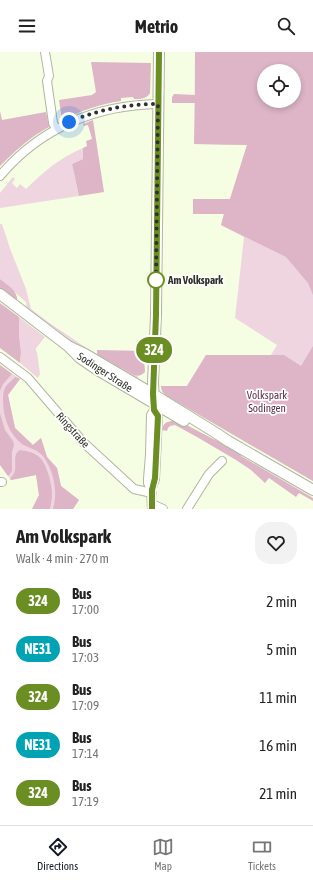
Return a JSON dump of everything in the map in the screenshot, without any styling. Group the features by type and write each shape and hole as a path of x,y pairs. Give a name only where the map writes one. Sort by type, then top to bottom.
{"main road":[{"path":"154,403 159,52"},
{"name":"Sodinger Straße","path":"0,294 96,369 154,403 216,433 313,490"}],"street":[{"path":"45,52 49,76 47,82 53,123 56,129"},
{"path":"0,176 23,153 37,142 56,129 79,118 119,107 158,104"},
{"name":"Ringstraße","path":"0,357 28,378 84,443 134,489 152,492"},
{"path":"154,403 151,415 148,483 152,492 152,507 163,509"},
{"path":"186,509 209,474 222,461"}],"green space":[{"name":"Volkspark Sodingen","path":"195,52 313,52 313,481 165,395 161,386 187,386 206,355 271,355 277,345 235,318 244,237 221,225 224,214 193,214 193,199 230,199 247,145 194,144"},
{"path":"195,52 313,52 313,295 308,283 286,257 221,225 224,214 193,214 193,199 230,199 247,145 194,144 195,103 172,103 172,97 174,94 195,95"},
{"path":"91,62 151,63 150,93 145,98 141,99 134,99 133,97 121,98 121,101 91,108 62,120 59,100 92,95 96,92"},
{"path":"0,111 2,120 46,112 49,127 35,135 0,166"},
{"path":"93,120 104,192 79,196 72,164 83,159 83,148 87,146 86,141 92,139 88,125 84,126 83,124"},
{"path":"83,148 83,159 72,164 79,196 0,208 0,193 13,177 15,179 12,183 17,188 20,184 26,189 53,166 67,156"},
{"path":"0,224 2,224 26,289 31,309 97,355 138,376 137,380 66,339 27,310 26,302 0,279"},
{"path":"0,279 14,291 17,302 0,290"},
{"path":"0,303 19,317 21,352 20,363 0,348"},
{"path":"19,317 45,337 36,348 40,374 38,378 20,363 21,352"},
{"path":"313,346 313,481 165,395 162,391 161,386 187,386 206,355 284,355 301,366"},
{"path":"97,350 147,351 144,358 145,372 137,376 134,375 97,355"},
{"path":"0,365 20,379 8,395 15,428 33,445 41,438 47,457 57,468 61,486 79,500 73,509 32,509 39,495 36,475 11,480 0,465"},
{"path":"0,365 12,374 3,384 0,391"},
{"path":"15,377 20,379 8,395 15,428 33,445 41,438 47,457 57,468 61,486 79,500 73,509 53,509 55,488 47,462 39,452 17,440 10,430 4,413 3,394 6,387"},
{"path":"0,413 5,430 13,441 14,445 12,452 12,471 8,476 0,465"},
{"path":"177,420 240,453 241,456 313,498 313,501 299,493 296,497 269,478 265,483 251,470 236,460 175,425 170,426 167,431 162,430 164,424 169,421"},
{"path":"20,450 36,455 44,463 52,489 50,509 32,509 39,495 36,475 10,479 15,471 16,454"}],"bus line":[{"name":"324","path":"152,509 152,490 155,478 158,416 154,410 153,394 156,315 159,52"}],"place":[{"name":"Am Volkspark","path":"156,280"}],"route":[{"path":"69,122 100,111 114,108 158,104 156,280"}]}
